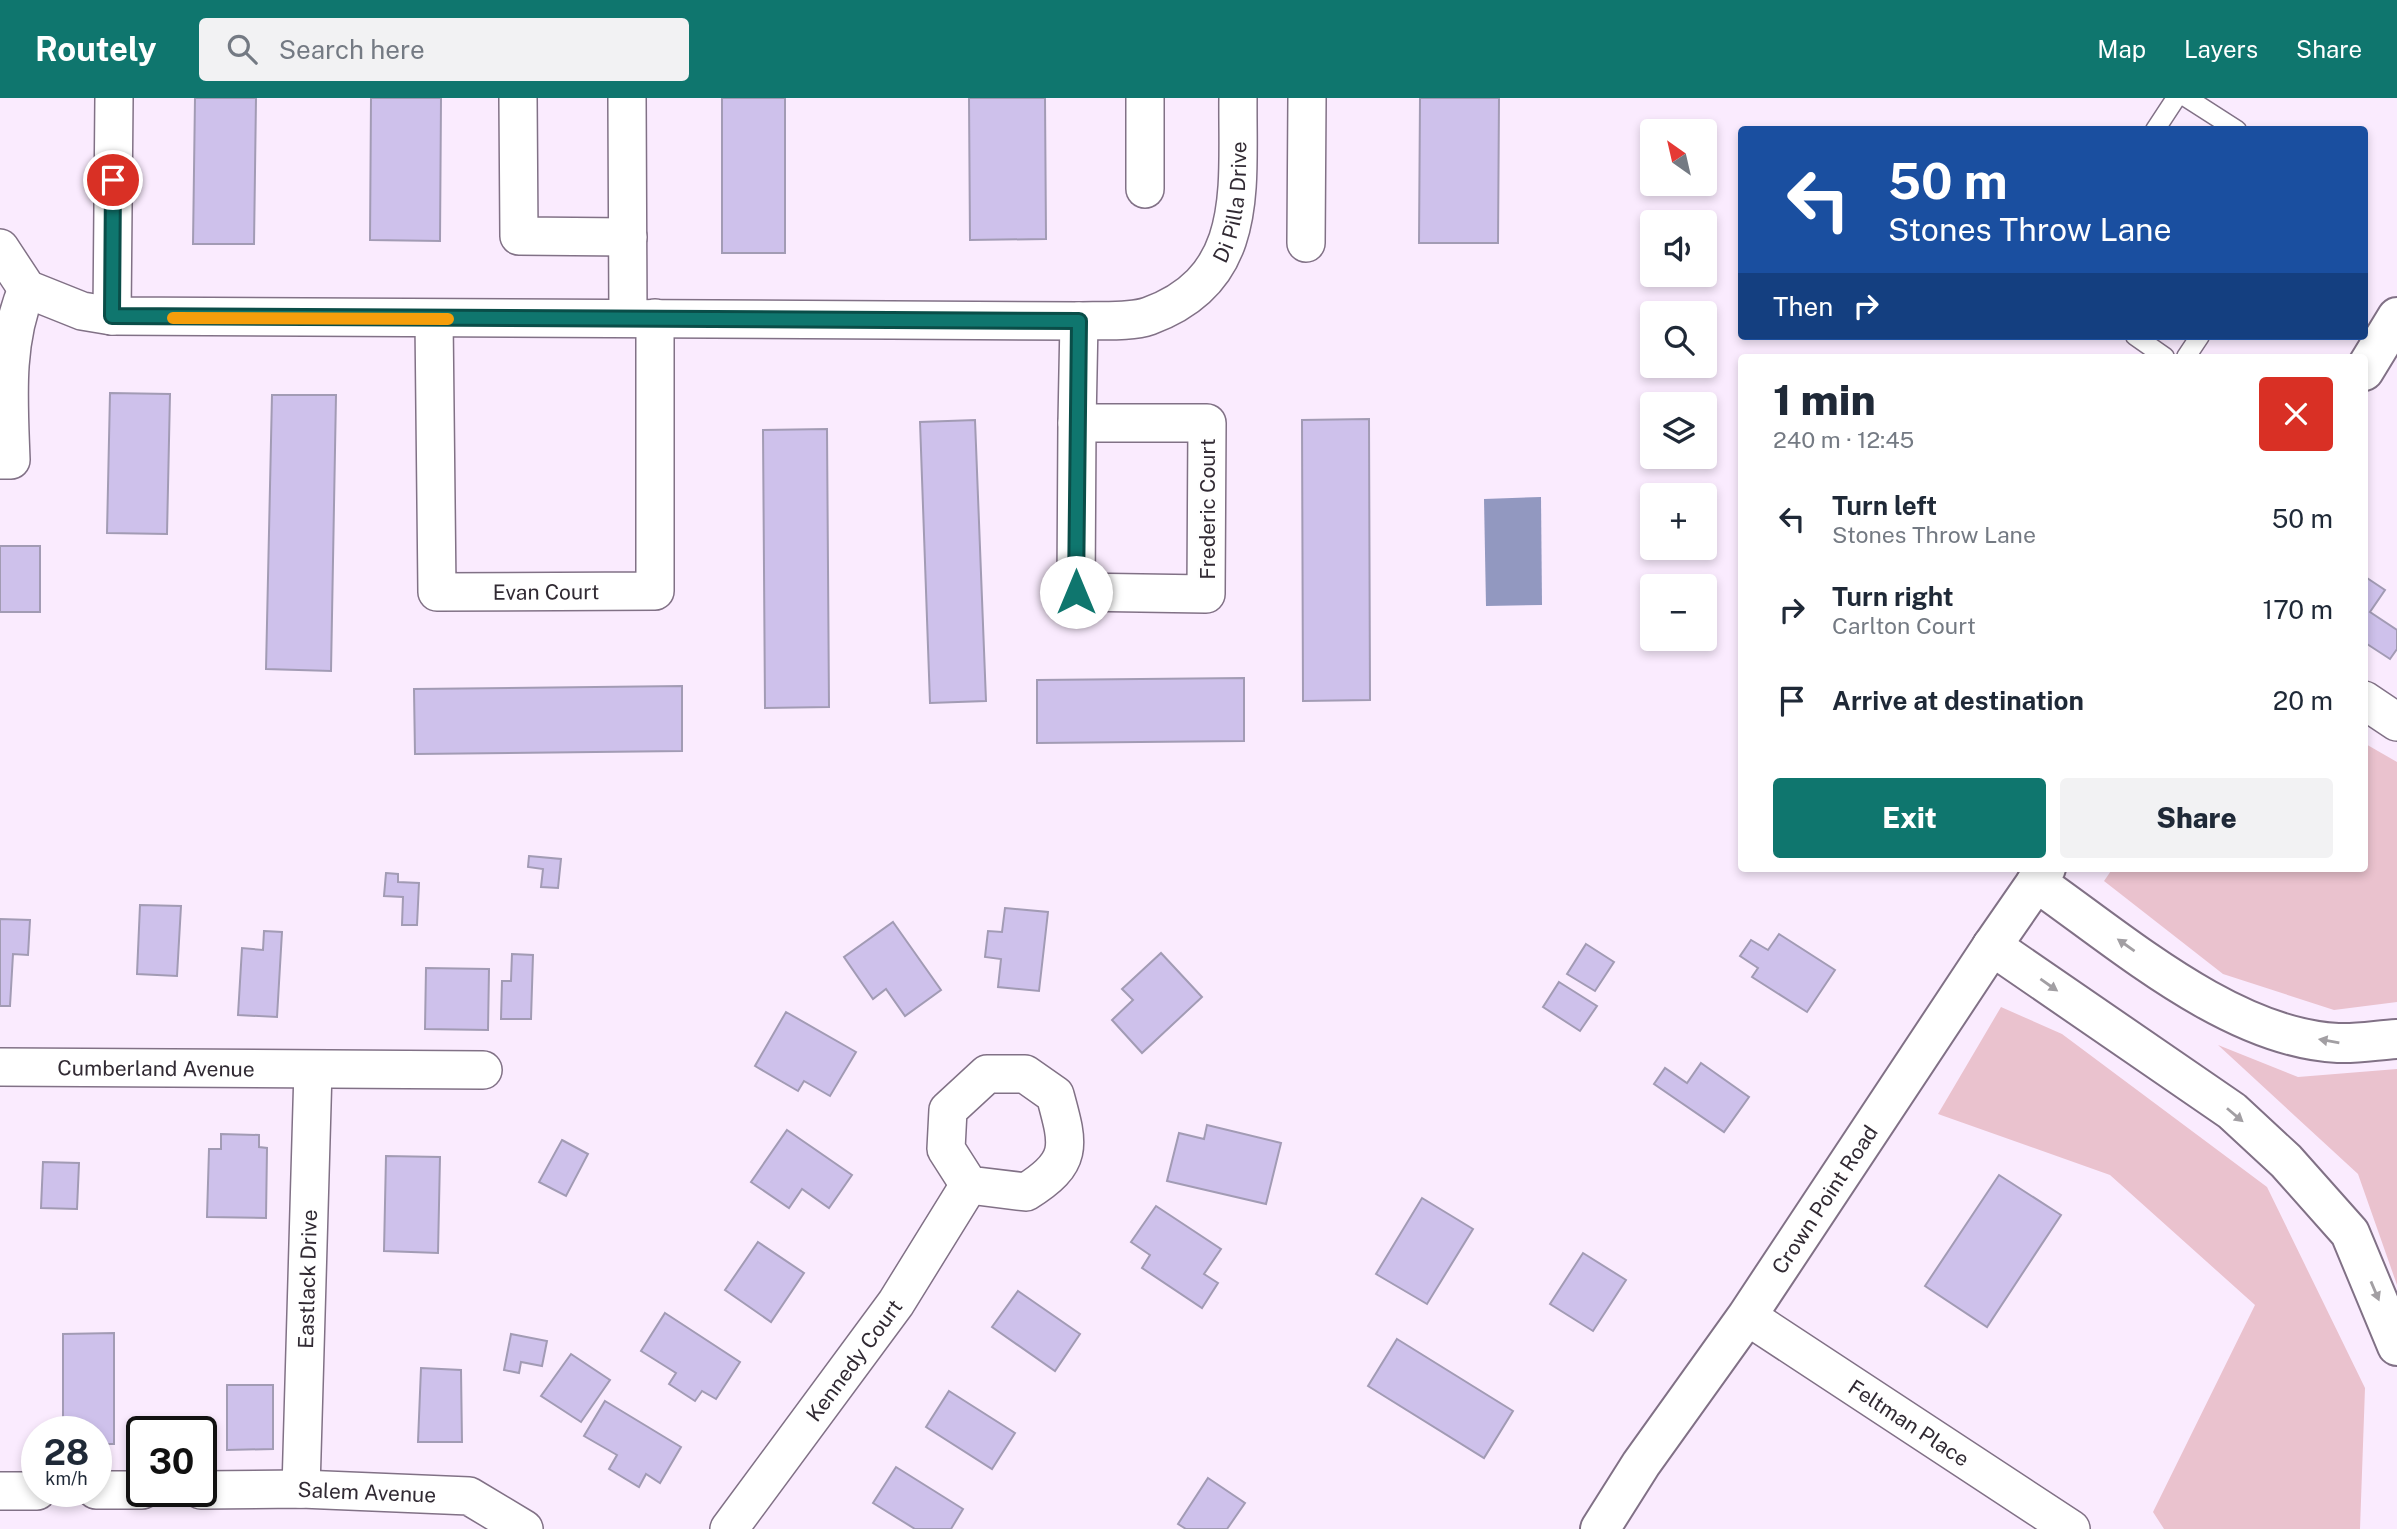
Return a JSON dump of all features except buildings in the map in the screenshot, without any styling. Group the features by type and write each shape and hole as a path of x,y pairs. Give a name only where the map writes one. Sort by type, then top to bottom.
{"main road":[{"path":"2368,364 2397,317"},
{"path":"2041,875 2205,1000 2265,1028 2338,1043 2397,1039"},
{"name":"Crown Point Road","path":"1600,1529 1641,1464 1747,1316 2041,875"},
{"path":"1992,946 2232,1111 2286,1161 2350,1233 2397,1346"}],"street":[{"path":"112,316 114,98"},
{"path":"518,98 519,236 628,237"},
{"path":"627,98 628,237 641,318"},
{"path":"1145,98 1145,188"},
{"name":"Di Pilla Drive","path":"1079,321 1147,317 1192,295 1224,254 1237,202 1238,98"},
{"path":"1306,243 1307,98"},
{"path":"0,248 27,289 82,311 112,316 1079,321"},
{"path":"0,460 11,460 8,385 16,316 27,289"},
{"name":"Evan Court","path":"434,319 437,592 656,592 641,318"},
{"name":"Frederic Court","path":"1077,423 1207,423 1206,594 1076,592 1077,423 1079,321"},
{"path":"2368,703 2397,722"},
{"name":"Cumberland Avenue","path":"0,1067 483,1070"},
{"name":"Eastlack Drive","path":"301,1489 313,1070"},
{"name":"Kennedy Court","path":"729,1529 896,1303 969,1185"},
{"name":"Feltman Place","path":"1747,1316 2071,1529"},
{"name":"Salem Avenue","path":"217,1490 301,1489 468,1496 524,1529"},
{"path":"0,1491 21,1491"}],"lane":[{"path":"2158,126 2176,98"},
{"path":"2188,98 2231,126"},
{"path":"2141,340 2161,354"}],"shaded area":[{"path":"2368,745 2397,762 2397,1002 2334,1010 2223,974 2104,881 2110,872 2368,872"},
{"path":"2001,1007 2062,1034 2267,1187 2365,1388 2360,1529 2164,1529 2153,1512 2255,1305 2110,1175 1938,1114"},
{"path":"2218,1045 2298,1077 2397,1069 2397,1285 2358,1174"}],"water":[{"path":"1541,497 1542,605 1486,606 1484,499"}],"slow traffic":[{"path":"173,318 448,319"}],"route":[{"path":"113,180 112,316 1079,321 1076,592"}]}
